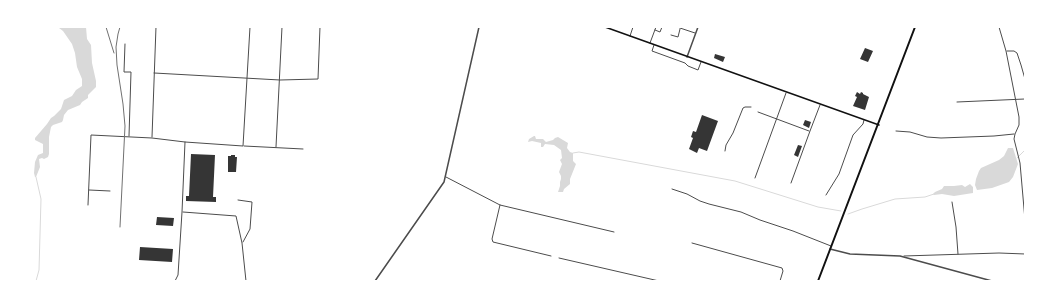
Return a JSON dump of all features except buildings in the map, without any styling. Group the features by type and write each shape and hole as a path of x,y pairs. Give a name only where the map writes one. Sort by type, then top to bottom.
{"main road":[{"path":"605,27 879,125"},
{"path":"818,281 879,125 915,27"}],"street":[{"path":"152,138 156,27"},
{"path":"243,146 250,27"},
{"path":"276,147 282,27"},
{"path":"154,73 280,80 318,79 320,27"},
{"path":"375,281 444,182 479,27"},
{"path":"630,36 633,27"},
{"path":"650,43 656,27"},
{"path":"655,30 660,32 662,27"},
{"path":"677,27 695,34"},
{"path":"687,57 698,27"},
{"path":"999,27 1006,51 1016,100 1019,125 1014,139 1020,163 1025,220"},
{"path":"671,35 678,37 680,28"},
{"path":"125,44 124,72 131,72 129,137"},
{"path":"654,45 652,51 685,63 688,66 698,70 701,62"},
{"path":"1006,51 1014,51 1017,53 1025,79"},
{"path":"1021,65 1025,64"},
{"path":"755,178 786,92"},
{"path":"957,102 1025,99"},
{"path":"791,183 820,104"},
{"path":"725,151 726,145 733,133 743,108 751,107"},
{"path":"758,112 810,131"},
{"path":"826,195 839,174 853,135 863,124 864,120"},
{"path":"896,131 941,138 1015,134"},
{"path":"88,205 91,136 152,138 185,142 303,149"},
{"path":"175,281 178,275 185,142"},
{"path":"445,176 500,205 614,232"},
{"path":"672,189 708,204 742,212 760,220 793,231 831,248 850,254 900,256 999,253 1025,254"},
{"path":"88,190 110,191"},
{"path":"238,200 252,202 250,229 242,243"},
{"path":"952,202 958,254"},
{"path":"500,205 492,239 493,242 551,256"},
{"path":"182,212 236,216 242,243 246,281"},
{"path":"692,243 782,268 783,271 780,281"},
{"path":"900,256 992,281"},
{"path":"559,258 659,281"}],"shaded area":[{"path":"53,27 86,27 87,39 91,45 96,87 88,95 88,98 80,105 68,110 64,115 62,122 51,127 49,137 49,154 48,157 44,159 39,159 40,167 35,177 35,162 38,155 43,153 43,144 35,140 35,138 51,118 61,109 64,100 72,96 76,90 82,86 82,79 77,67 72,44 63,31 59,28"},
{"path":"534,136 536,139 543,139 546,142 558,137 568,143 567,148 573,153 573,161 576,164 570,179 570,184 564,189 563,192 558,192 561,179 559,172 562,164 560,160 562,158 561,150 554,145 545,144 541,147 541,143 532,141 528,142 529,139"},
{"path":"1008,148 1013,148 1018,164 1013,177 1009,182 992,188 977,190 975,185 976,179 981,168 999,160 1004,156"},
{"path":"970,184 973,187 973,193 954,196 933,194 942,189 944,186 962,185 965,187"}],"waterway":[{"path":"1017,158 1025,150"},
{"path":"573,153 579,152 735,181 818,207 841,211"},
{"path":"36,177 41,199 39,270 36,281"},
{"path":"848,214 895,199 925,197 934,194"}],"railway":[{"path":"106,27 114,53"},
{"path":"120,27 116,47 125,126 120,227"}]}
